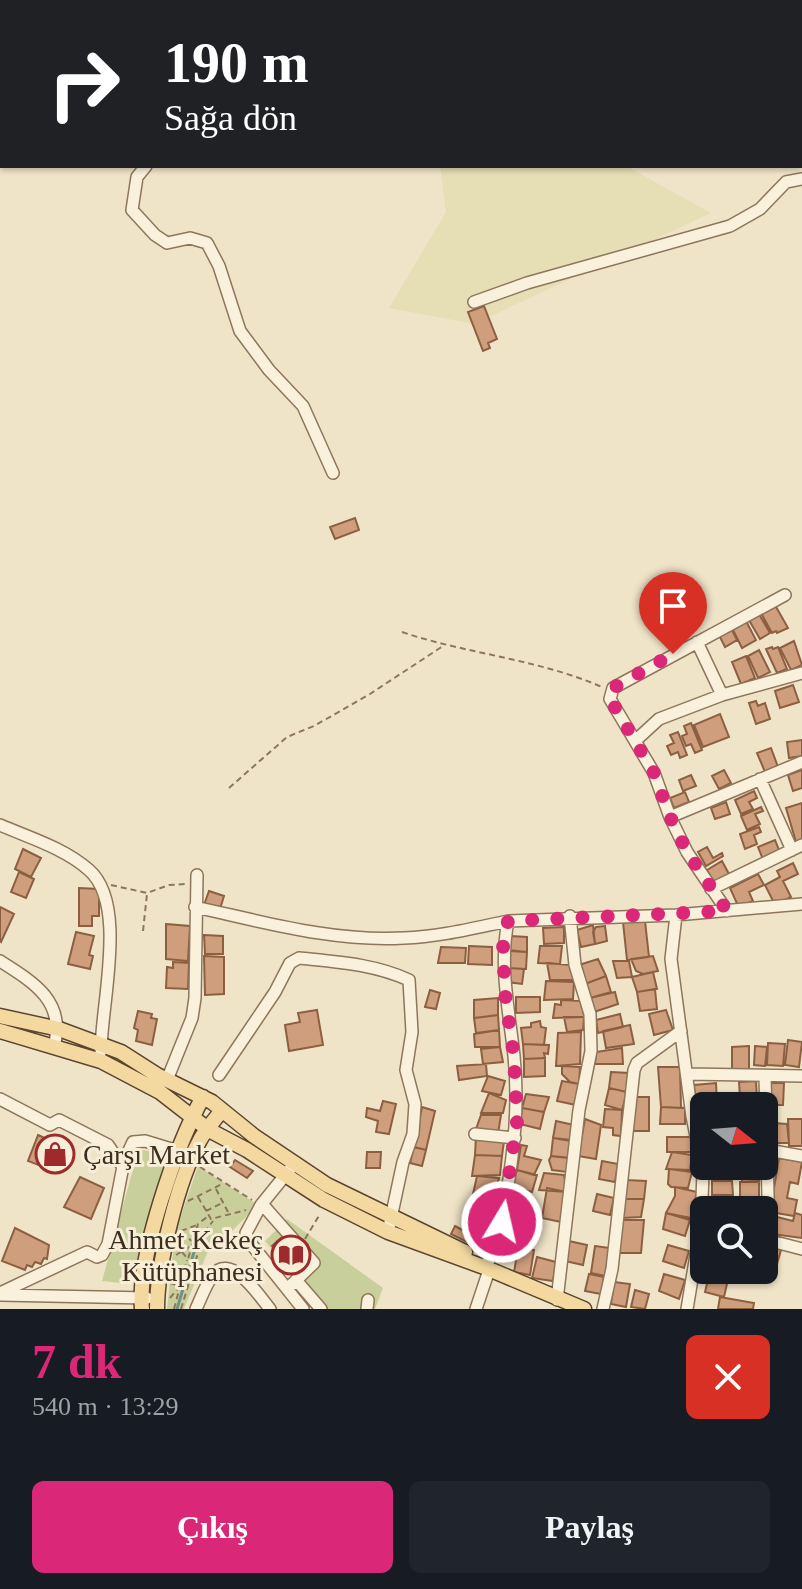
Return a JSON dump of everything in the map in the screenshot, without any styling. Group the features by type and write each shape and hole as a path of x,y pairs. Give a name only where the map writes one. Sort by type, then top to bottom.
{"main road":[{"path":"0,1016 59,1029 101,1043 203,1097 327,1185 462,1250 487,1268"},
{"path":"0,1031 101,1061 160,1092 209,1130 247,1150 327,1201 388,1232 487,1268 584,1309"},
{"path":"142,1304 147,1256 178,1151 203,1097"},
{"path":"157,1303 161,1263 191,1161 201,1137 222,1110"}],"street":[{"path":"144,168 137,177 132,210 155,235 167,243 190,238 207,243 219,266 240,331 269,370 303,406 333,473"},
{"path":"474,302 527,283 730,226 760,209 786,182 802,179"},
{"path":"727,911 670,817 654,773 611,702 610,691 648,666 785,595"},
{"path":"697,642 722,695"},
{"path":"635,741 659,719 722,695 802,673"},
{"path":"670,817 802,762"},
{"path":"711,889 797,848 760,779"},
{"path":"0,825 68,855 91,872 102,886 109,920 109,971 101,1061"},
{"path":"167,1080 192,1018 198,977 197,879"},
{"path":"195,907 314,933 405,938 508,921 570,916 676,915 802,904"},
{"path":"676,915 671,959 703,1172 701,1225 687,1309"},
{"path":"557,1300 579,1110 591,1051 590,1014 575,965 570,916"},
{"path":"476,1309 487,1268 498,1250 515,1138 514,1057 505,994 503,944 508,921"},
{"path":"219,1075 275,992 290,963 299,958 361,964 388,970 409,980 412,1032 406,1070 415,1104 413,1134 388,1232"},
{"path":"0,961 44,994 57,1013 59,1029 54,1047"},
{"path":"603,1309 612,1269 634,1070 637,1063 681,1031"},
{"path":"687,1074 802,1076"},
{"path":"765,1076 766,1092"},
{"path":"0,1099 50,1125 59,1120 108,1145 123,1167"},
{"path":"475,1134 515,1138"},
{"path":"1,1295 87,1252 97,1257 105,1251 129,1146 138,1140 178,1151"},
{"path":"778,1152 802,1156"},
{"path":"295,1163 261,1205 247,1228 246,1237 291,1284 321,1309"},
{"path":"768,1180 769,1236 775,1242 802,1249"},
{"path":"261,1205 314,1263 291,1284"},
{"path":"196,1309 213,1275 222,1269 233,1270 270,1309"},
{"path":"291,1284 303,1309"},
{"path":"1,1295 157,1303"}],"path":[{"path":"402,632 443,646 524,662 610,691"},
{"path":"229,788 287,737 314,726 370,694 443,646"},
{"path":"102,886 117,885 147,893 197,879"},
{"path":"143,931 147,893"},
{"path":"191,1161 223,1184 261,1205"},
{"path":"177,1206 223,1184"},
{"path":"215,1188 229,1214"},
{"path":"198,1197 214,1220"},
{"path":"310,1234 327,1201"},
{"path":"194,1242 180,1232 198,1224 207,1213 223,1203"},
{"path":"181,1309 204,1233 214,1220 261,1205"},
{"path":"174,1309 198,1224"},
{"path":"182,1252 188,1259"},
{"path":"180,1286 169,1282 186,1265"},
{"path":"176,1301 167,1301 180,1286"}],"shaded area":[{"path":"440,168 630,168 711,213 474,324 389,308 446,212"}],"green space":[{"path":"143,1150 169,1156 137,1272 121,1283 102,1281 137,1155"},
{"path":"198,1166 258,1205 221,1242 214,1237 184,1309 167,1309 175,1233"},
{"path":"287,1219 383,1288 375,1309 320,1309 265,1241"}],"building":[{"path":"484,306 497,339 488,343 490,348 483,351 468,312"},
{"path":"355,518 359,530 335,539 330,527"},
{"path":"775,605 788,628 772,633 761,613"},
{"path":"759,614 770,633 760,639 749,620"},
{"path":"746,621 756,640 742,648 732,628"},
{"path":"731,628 737,640 725,647 719,635"},
{"path":"794,641 802,665 791,670 780,648"},
{"path":"778,647 787,669 777,673 766,649"},
{"path":"759,650 770,672 758,678 748,656"},
{"path":"746,656 755,678 741,684 732,662"},
{"path":"793,685 799,702 780,708 775,691"},
{"path":"756,701 758,706 765,703 770,719 756,724 749,703"},
{"path":"720,714 729,737 703,747 694,725"},
{"path":"691,723 702,750 695,753 691,744 686,746 682,736 687,734 684,726"},
{"path":"678,732 687,755 680,758 678,752 671,755 667,746 674,743 670,735"},
{"path":"802,740 802,756 789,758 787,742"},
{"path":"771,748 778,767 765,772 757,753"},
{"path":"724,770 731,783 719,789 712,776"},
{"path":"802,770 802,788 793,791 788,775"},
{"path":"691,775 696,786 683,791 679,780"},
{"path":"754,791 757,798 749,802 753,809 741,814 735,800"},
{"path":"685,792 689,802 674,808 670,798"},
{"path":"726,802 730,814 715,819 711,808"},
{"path":"802,803 802,840 796,842 786,808"},
{"path":"761,807 763,811 755,814 760,824 747,830 741,816"},
{"path":"759,827 761,832 754,835 757,844 745,849 740,834"},
{"path":"775,840 781,855 764,862 758,847"},
{"path":"707,847 713,858 722,853 723,856 706,866 698,852"},
{"path":"23,849 41,858 31,877 15,869"},
{"path":"722,861 730,876 715,885 707,870"},
{"path":"793,863 798,874 783,881 791,897 775,905 765,885 780,877 777,871"},
{"path":"19,872 34,879 26,898 11,892"},
{"path":"758,874 764,885 749,892 753,901 739,908 730,888"},
{"path":"79,888 99,889 99,916 92,916 92,926 79,926"},
{"path":"209,891 224,896 220,909 204,905"},
{"path":"0,907 14,914 1,942 0,941"},
{"path":"645,921 649,957 627,960 623,922"},
{"path":"166,924 190,926 188,961 166,959"},
{"path":"593,925 595,944 581,947 577,930"},
{"path":"605,926 607,941 595,944 593,932 596,927"},
{"path":"564,927 564,943 544,944 543,928"},
{"path":"76,932 94,936 89,955 93,956 90,969 68,964"},
{"path":"204,935 223,936 223,954 205,954"},
{"path":"510,936 527,937 527,952 508,950"},
{"path":"469,946 492,947 492,965 468,964"},
{"path":"540,946 562,946 560,964 538,963"},
{"path":"441,947 466,948 465,963 438,963"},
{"path":"508,951 527,952 526,969 508,968"},
{"path":"204,956 224,957 224,994 205,995"},
{"path":"653,956 658,971 643,974 636,971 631,959"},
{"path":"598,959 606,976 585,984 579,965"},
{"path":"613,961 629,961 632,977 617,978"},
{"path":"173,962 189,963 188,989 166,988 167,967 173,968"},
{"path":"547,963 570,965 574,980 550,980"},
{"path":"508,968 524,969 522,984 507,982"},
{"path":"653,972 657,989 637,992 632,977"},
{"path":"606,976 611,992 590,998 585,984"},
{"path":"546,981 574,982 573,999 544,1000"},
{"path":"655,989 657,1009 640,1011 637,992"},
{"path":"430,990 440,993 436,1009 425,1007"},
{"path":"615,992 618,1004 594,1012 590,998"},
{"path":"516,997 540,997 540,1012 516,1013"},
{"path":"498,998 498,1015 474,1018 474,1000"},
{"path":"561,1000 583,1001 584,1017 553,1018 555,1004 561,1005"},
{"path":"317,1010 323,1045 289,1051 285,1025 300,1022 298,1013"},
{"path":"666,1010 673,1030 654,1035 649,1014"},
{"path":"138,1011 152,1014 151,1018 157,1019 152,1045 136,1041 138,1030 134,1028"},
{"path":"620,1014 623,1027 598,1033 596,1020"},
{"path":"498,1015 499,1030 476,1033 474,1018"},
{"path":"564,1017 584,1017 583,1030 567,1032"},
{"path":"540,1021 541,1027 546,1028 544,1045 523,1044 521,1028 531,1027 531,1023"},
{"path":"630,1025 634,1044 606,1048 603,1031"},
{"path":"499,1030 500,1047 475,1047 474,1034"},
{"path":"581,1032 580,1064 556,1066 558,1033"},
{"path":"788,1040 802,1042 799,1067 785,1065"},
{"path":"768,1043 785,1044 783,1066 767,1065"},
{"path":"523,1044 549,1045 548,1054 544,1053 545,1058 524,1059"},
{"path":"749,1046 749,1069 732,1069 732,1047"},
{"path":"755,1046 767,1047 765,1066 754,1065"},
{"path":"500,1047 503,1062 483,1064 481,1049"},
{"path":"622,1048 623,1064 595,1064 596,1052"},
{"path":"545,1058 545,1076 524,1077 524,1059"},
{"path":"486,1064 487,1076 459,1080 457,1066"},
{"path":"562,1066 580,1067 579,1084 570,1082 562,1074"},
{"path":"658,1067 680,1067 681,1108 661,1107"},
{"path":"611,1072 629,1073 627,1092 609,1088"},
{"path":"488,1076 505,1081 501,1095 482,1091"},
{"path":"562,1081 579,1084 576,1105 557,1101"},
{"path":"756,1081 757,1092 740,1092 739,1082"},
{"path":"716,1083 716,1092 694,1092 694,1085"},
{"path":"769,1083 784,1083 783,1105 778,1105 778,1092 769,1092"},
{"path":"609,1088 627,1092 622,1110 605,1105"},
{"path":"489,1093 506,1100 503,1113 481,1113"},
{"path":"526,1094 549,1097 544,1112 522,1108"},
{"path":"632,1097 649,1097 649,1131 632,1131"},
{"path":"383,1101 396,1104 389,1134 376,1132 378,1121 366,1117 367,1108 380,1111"},
{"path":"422,1107 435,1111 426,1150 414,1147"},
{"path":"661,1107 685,1108 685,1124 660,1124"},
{"path":"522,1108 544,1112 540,1129 520,1124"},
{"path":"605,1109 622,1110 621,1136 613,1135 613,1128 603,1127"},
{"path":"481,1115 501,1115 498,1134 476,1129"},
{"path":"585,1119 601,1125 596,1159 578,1156"},
{"path":"788,1119 802,1119 802,1146 789,1146"},
{"path":"556,1121 574,1125 571,1140 553,1138"},
{"path":"778,1123 787,1124 789,1143 778,1143"},
{"path":"38,1135 71,1150 60,1173 28,1161"},
{"path":"476,1136 504,1141 502,1156 475,1155"},
{"path":"667,1137 690,1137 690,1152 667,1152"},
{"path":"553,1138 571,1141 568,1158 551,1156"},
{"path":"521,1145 527,1146 524,1156 541,1160 534,1175 517,1170"},
{"path":"414,1147 426,1150 422,1166 410,1163"},
{"path":"367,1152 381,1152 380,1168 366,1168"},
{"path":"672,1152 690,1155 690,1170 666,1169"},
{"path":"475,1155 502,1156 500,1175 472,1176"},
{"path":"551,1156 570,1158 567,1172 552,1170"},
{"path":"779,1158 802,1162 798,1184 790,1182 787,1198 797,1200 794,1216 778,1213 778,1196 773,1196 775,1180 778,1180"},
{"path":"235,1160 253,1171 247,1178 230,1167"},
{"path":"602,1161 618,1164 615,1182 599,1179"},
{"path":"669,1169 690,1172 688,1188 668,1184"},
{"path":"517,1170 537,1175 532,1192 512,1186"},
{"path":"544,1173 564,1175 567,1192 539,1190"},
{"path":"477,1176 499,1178 495,1195 473,1194"},
{"path":"80,1177 104,1188 91,1219 64,1207"},
{"path":"625,1180 646,1181 644,1199 624,1199"},
{"path":"712,1181 732,1181 733,1195 712,1195"},
{"path":"740,1182 759,1182 759,1196 740,1196"},
{"path":"512,1186 527,1191 523,1206 509,1201"},
{"path":"675,1187 697,1192 696,1196 690,1196 690,1218 666,1213 675,1196"},
{"path":"547,1188 567,1192 561,1222 542,1218"},
{"path":"597,1194 614,1198 610,1215 593,1211"},
{"path":"624,1199 644,1199 641,1217 622,1218"},
{"path":"666,1213 690,1220 685,1236 663,1229"},
{"path":"795,1213 802,1215 802,1238 778,1235 778,1217 793,1221"},
{"path":"475,1215 496,1218 492,1232 475,1227"},
{"path":"513,1216 532,1221 528,1241 507,1236"},
{"path":"622,1220 644,1220 641,1253 619,1253"},
{"path":"455,1226 492,1246 489,1253 451,1234"},
{"path":"15,1228 49,1245 47,1259 44,1258 41,1264 35,1262 32,1267 27,1265 25,1270 2,1261"},
{"name":"Ahmet Kekeç Kütüphanesi","path":"286,1234 311,1264 296,1278 272,1246"},
{"path":"569,1241 587,1245 583,1265 565,1261"},
{"path":"668,1245 689,1251 684,1268 663,1261"},
{"path":"595,1246 610,1248 605,1276 591,1273"},
{"path":"518,1249 534,1250 530,1275 514,1272"},
{"path":"537,1257 556,1262 553,1281 532,1278"},
{"path":"589,1274 604,1277 601,1294 585,1291"},
{"path":"664,1274 685,1280 679,1299 659,1291"},
{"path":"614,1282 630,1284 626,1307 611,1304"},
{"path":"707,1284 727,1284 724,1297 705,1292"},
{"path":"635,1290 649,1294 645,1309 631,1307"},
{"path":"720,1297 754,1303 753,1309 718,1309"}],"waterway":[{"path":"177,1309 200,1232"}],"place":[{"name":"Çarşı Market","path":"55,1154"},
{"name":"Ahmet Kekeç Kütüphanesi","path":"291,1255"}],"route":[{"path":"502,1222 517,1123 514,1057 505,994 503,944 508,921 727,911 687,852 654,773 610,699 613,688 673,654"}]}
